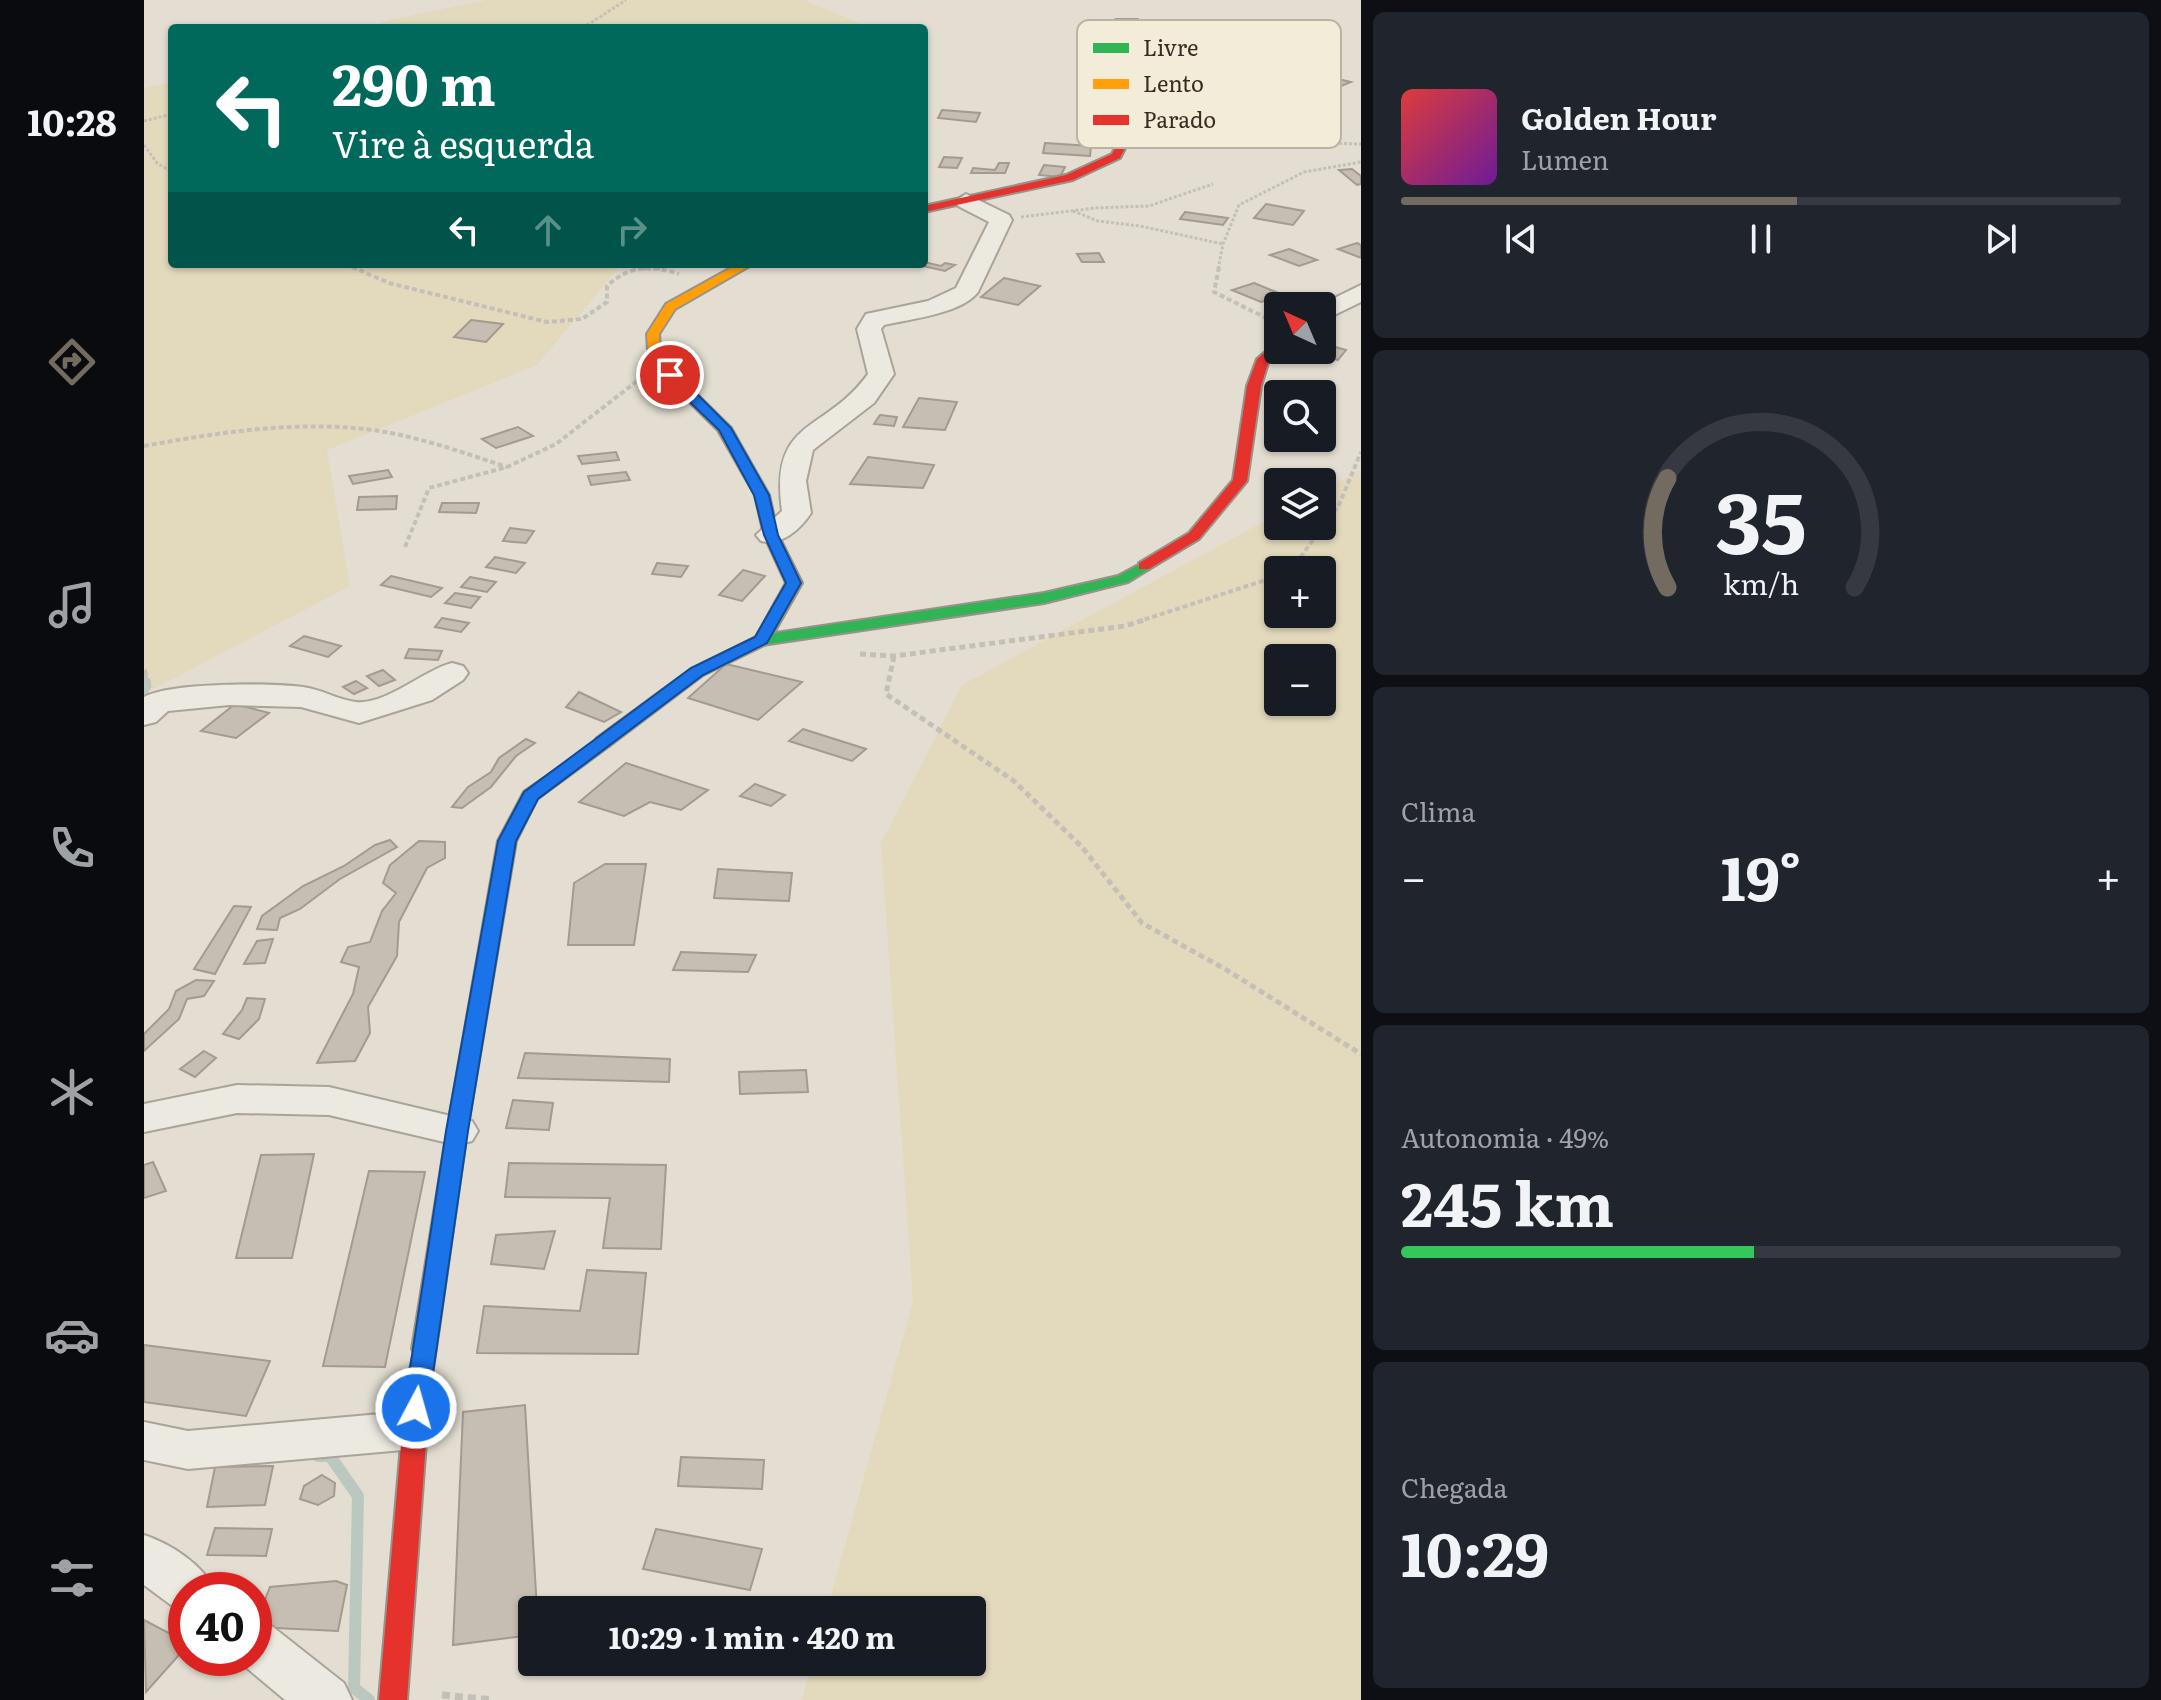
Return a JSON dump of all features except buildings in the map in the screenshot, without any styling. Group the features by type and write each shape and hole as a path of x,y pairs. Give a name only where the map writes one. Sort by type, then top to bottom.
{"street":[{"path":"928,208 1069,178 1116,156 1120,148"},
{"path":"771,535 797,513 792,481 800,447 865,397 881,374 869,329 875,319 935,307 966,292 1001,220 966,201"},
{"path":"740,268 670,307 653,334 654,349 660,364 724,428 762,495 771,535 794,583 762,640"},
{"path":"1336,306 1361,292"},
{"path":"393,1700 418,1387 457,1131 507,841 530,796 697,672 762,640 1044,598 1123,579 1194,536 1240,481 1254,386 1264,358"},
{"path":"144,715 158,702 229,695 303,697 359,713 420,693 452,673"},
{"path":"144,1118 237,1099 329,1101 457,1131"},
{"path":"144,1441 188,1450 414,1430"},
{"path":"144,1556 168,1574"},
{"path":"272,1657 325,1700"}],"path":[{"path":"589,24 626,0"},
{"path":"144,121 168,115"},
{"path":"1341,143 1361,144"},
{"path":"144,145 157,163 168,170"},
{"path":"1264,317 1214,292 1223,244 1239,205 1304,172 1361,162"},
{"path":"1001,220 1072,210 1149,206 1213,184"},
{"path":"1072,210 1098,221 1140,226 1223,244"},
{"path":"355,268 389,283 547,322 582,319 607,302 607,286 622,271 638,268"},
{"path":"662,268 710,284"},
{"path":"405,547 429,488 507,467 556,444 660,364"},
{"path":"144,446 216,433 303,427 366,429 454,450 507,467"},
{"path":"1301,556 1339,505 1361,452"},
{"path":"848,653 894,656 1125,626 1264,581"},
{"path":"894,656 886,694 1014,781 1082,847 1142,923 1225,969 1361,1054"}],"sand":[{"path":"487,0 804,0 861,24 378,24"},
{"path":"168,83 168,268 619,268 537,365 327,450 350,586 144,694 144,88"},
{"path":"1361,470 1361,1700 802,1700 808,1676 986,1676 986,1596 831,1596 913,1301 881,843 962,685 1264,522 1264,540 1336,540 1336,483"}],"waterway":[{"path":"144,679 147,686 144,690"},
{"path":"318,1456 330,1456 358,1496 354,1688 369,1700"}],"traffic: fast":[{"path":"762,640 1044,598 1123,579 1144,566"},
{"path":"424,1349 457,1131 507,841 530,796 603,742"}],"traffic: slow":[{"path":"603,742 697,672 762,640 794,583 771,535 762,495 724,428 670,375 654,349 653,334 670,307 740,268"}],"traffic: jam":[{"path":"928,208 1069,178 1116,156 1120,148"},
{"path":"1144,566 1194,536 1240,481 1254,386 1264,358"},
{"path":"393,1700 418,1387 424,1349"}],"route":[{"path":"416,1408 457,1131 507,841 530,796 697,672 762,640 794,583 771,535 762,495 724,428 670,375"}]}
